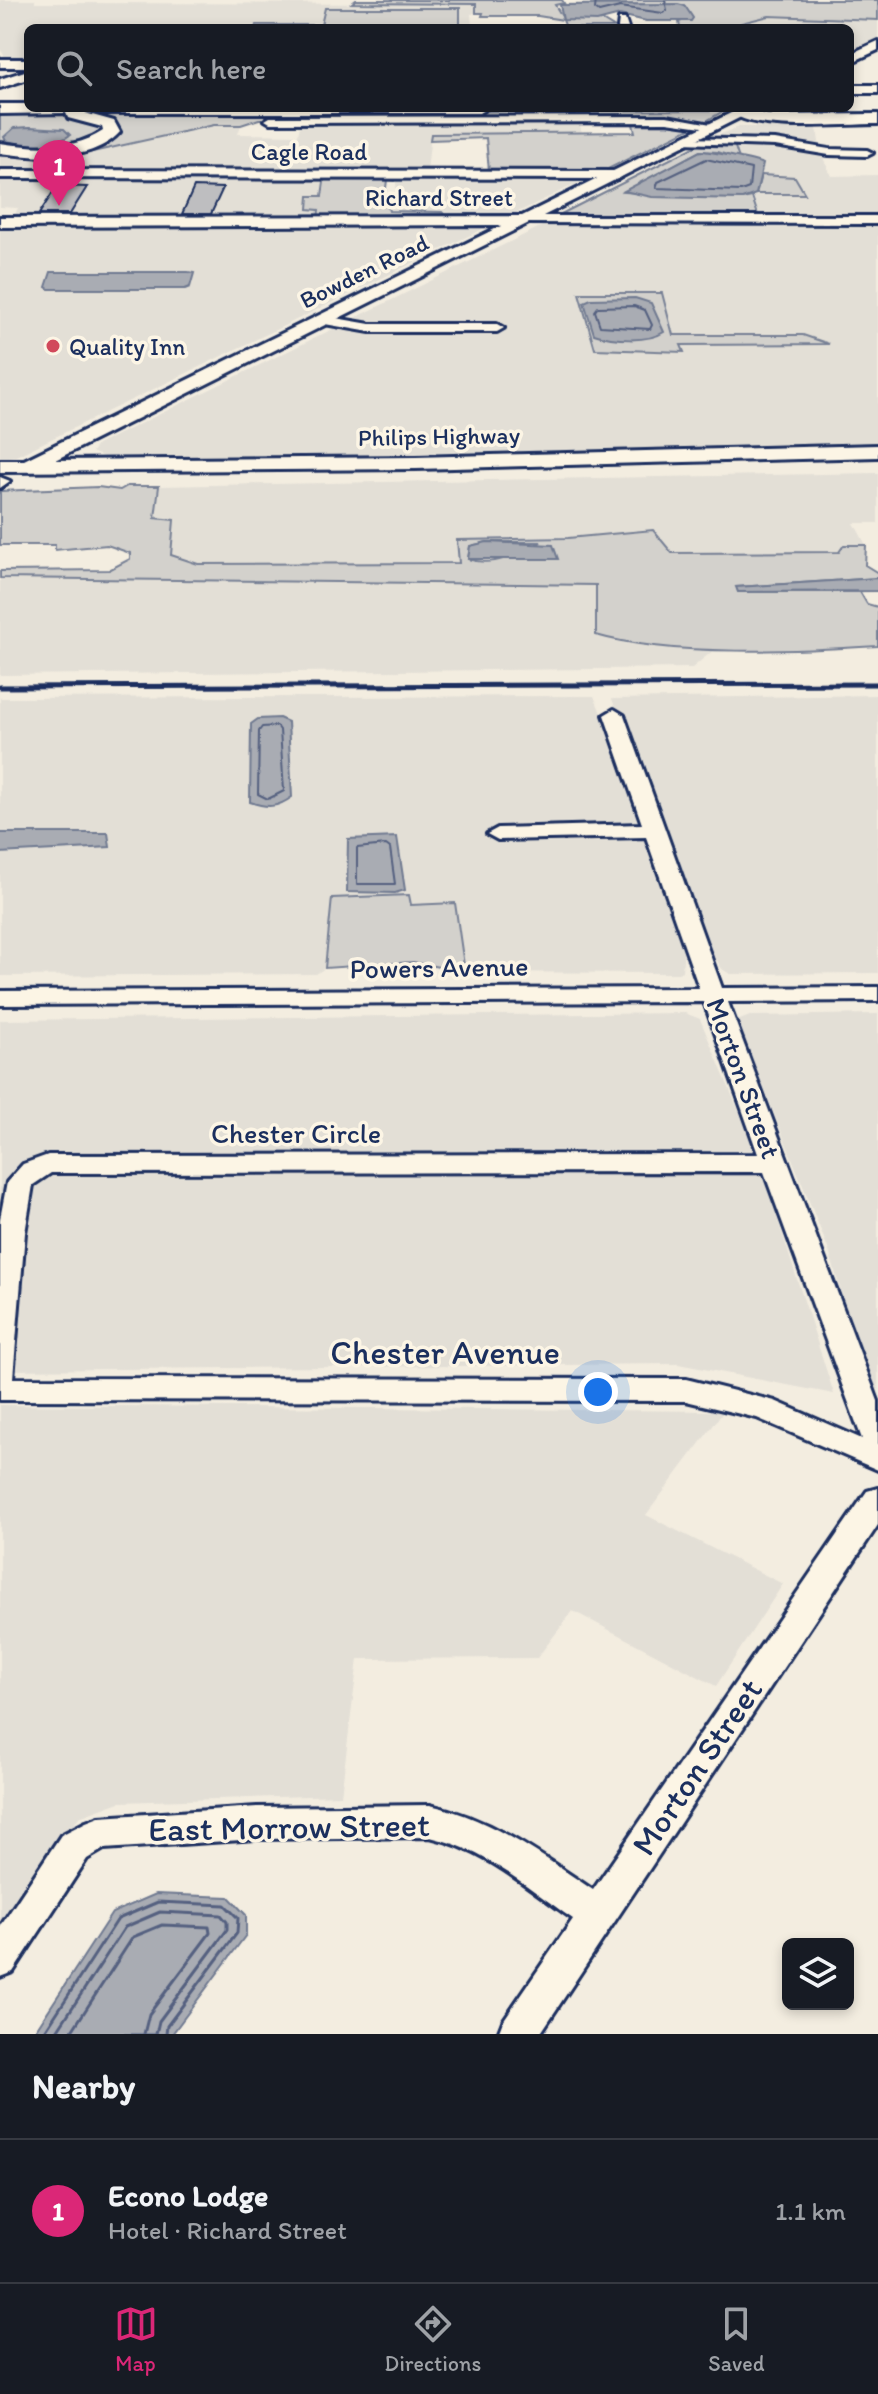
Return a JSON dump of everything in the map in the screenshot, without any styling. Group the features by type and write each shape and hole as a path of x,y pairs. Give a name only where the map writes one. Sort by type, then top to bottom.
{"highway":[{"path":"0,84 24,75"},
{"path":"854,89 878,89"},
{"path":"854,104 878,104"},
{"path":"0,148 33,151 67,149 96,142 112,132 108,124 95,119 54,112"},
{"path":"750,112 759,119 878,119"},
{"path":"716,126 782,120"}],"main road":[{"path":"854,57 878,45"},
{"path":"0,63 24,63"},
{"name":"Bowden Road","path":"1,478 743,112"},
{"name":"Richard Street","path":"0,222 527,220"},
{"name":"Philips Highway","path":"1,478 514,469 878,451"},
{"name":"Philips Highway","path":"26,466 514,469 878,467"}],"street":[{"path":"270,120 667,119 716,126"},
{"path":"686,141 775,143 829,152 867,153"},
{"name":"Cagle Road","path":"0,174 618,175"},
{"name":"Richard Street","path":"527,220 878,220"},
{"path":"324,320 370,328 497,328"},
{"name":"Morton Street","path":"614,715 713,995 736,1049 774,1163 878,1440"},
{"path":"498,834 657,830"},
{"name":"Powers Avenue","path":"0,998 878,994"},
{"name":"Chester Circle","path":"0,1376 11,1233 20,1182 32,1170 48,1164 774,1163"},
{"name":"Chester Avenue","path":"0,1389 686,1390 764,1409 878,1458"},
{"name":"Morton Street","path":"517,2034 878,1500"},
{"name":"East Morrow Street","path":"0,1959 74,1847 99,1833 257,1823 430,1821 453,1824 489,1843 597,1914"}],"shaded area":[{"path":"0,0 35,0 35,3 477,4 476,13 471,14 472,24 24,24 24,59 6,58 0,49"},
{"path":"356,0 562,0 564,3 555,5 564,20 602,20 608,24 564,24 563,20 538,16 482,16 483,13 476,13 476,4 352,3"},
{"path":"593,0 878,0 878,20 769,16 740,24 679,24 692,18 684,5 595,4"},
{"path":"325,8 460,8 460,24 321,24"},
{"path":"769,16 878,20 878,38 854,50 854,24 741,23"},
{"path":"722,112 706,121 669,118 259,119 241,125 214,125 70,157 0,156 0,150 54,152 115,134 78,113"},
{"path":"0,113 71,115 96,123 105,130 83,144 70,147 0,146"},
{"path":"632,120 670,120 696,125 606,170 489,171 486,138 430,140 431,134 635,132"},
{"path":"301,121 579,121 582,133 431,134 427,171 0,171 0,156 70,157 214,125 241,125 238,134 298,135"},
{"path":"739,127 817,128 820,149 798,143 718,141 711,138"},
{"path":"734,144 782,145 821,153 831,176 878,175 878,218 759,218 752,197 756,194 805,194 795,177 761,175 763,164 739,159"},
{"path":"734,144 739,159 718,152 700,151 624,192 752,197 759,218 561,214 698,145"},
{"path":"325,175 322,196 310,196 320,209 318,219 12,221 18,208 0,207 0,176"},
{"path":"325,175 399,175 394,181 387,180 385,196 389,211 442,212 447,217 318,219 319,210 308,209 309,196 322,196"},
{"path":"399,175 586,179 512,215 447,217 389,212 388,204 408,205 397,198 394,181"},
{"path":"761,175 795,177 805,194 756,194"},
{"path":"878,222 878,447 108,459 92,452 97,445 546,224","holes":["579,293 662,293 673,335 803,335 826,343 680,345 684,351 596,349"]},
{"path":"0,224 478,224 487,227 16,456 0,458"},
{"path":"579,293 662,293 673,335 803,335 829,344 681,345 684,352 595,349"},
{"path":"878,473 878,523 854,523 866,545 844,545 839,552 672,553 556,537 457,540 459,563 198,564 171,555 155,519 159,486"},
{"path":"127,486 159,486 155,518 174,520 171,555 198,564 459,563 457,540 568,538 653,530 672,553 839,552 844,545 866,545 865,565 878,573 878,578 737,587 738,592 860,592 867,604 878,607 878,646 736,651 626,642 596,635 596,585 0,578 0,571 109,570 130,559 130,553 107,545 55,550 55,545 0,545 0,491 98,487 120,490","holes":["487,542 541,542 496,561 468,559 470,546"]},
{"path":"0,578 596,585 623,643 715,649 692,668 0,675"},
{"path":"878,695 878,973 730,974 722,969 699,931 612,699"},
{"path":"594,696 646,822 638,827 504,828 484,838 637,833 651,836 685,936 682,971 678,973 465,972 455,903 410,905 409,895 332,898 325,968 316,974 0,976 0,853 110,846 108,833 0,833 0,698"},
{"path":"409,895 411,905 455,903 465,972 413,962 325,968 332,898"},
{"path":"685,1013 700,1019 756,1152 834,1394 678,1364 0,1370 0,1020"},
{"path":"878,1014 878,1416 829,1251 737,1021 750,1016"},
{"path":"0,1405 724,1411 646,1515 783,1584 716,1686 573,1611 537,1658 358,1659 341,1795 120,1802 79,1817 0,1934"}],"water":[{"path":"560,5 685,6 693,18 691,21 646,21 620,15 597,21 563,20"},
{"path":"14,128 64,129 70,135 53,143 20,146 22,144 6,141 4,137"},
{"path":"700,151 763,164 756,194 742,199 652,197 624,191"},
{"path":"51,272 194,273 190,287 185,289 49,289 46,287"},
{"path":"635,298 651,303 664,332 649,338 630,339 594,334 584,302 591,299"},
{"path":"487,542 553,545 558,559 468,559 470,546"},
{"path":"878,578 878,591 738,592 736,587"},
{"path":"279,718 288,722 292,797 272,806 250,802 251,724 258,719"},
{"path":"0,833 108,833 110,847 0,853"},
{"path":"397,837 405,890 395,893 347,892 348,839"},
{"path":"156,1894 229,1897 246,1915 246,1935 172,2034 33,2034 112,1913"}],"building":[{"path":"57,186 87,187 70,214 39,214"},
{"path":"194,187 223,188 211,214 182,214"}],"railway":[{"path":"0,687 878,684"}],"place":[{"name":"Econo Lodge","path":"59,206"},
{"name":"Quality Inn","path":"53,346"}]}
